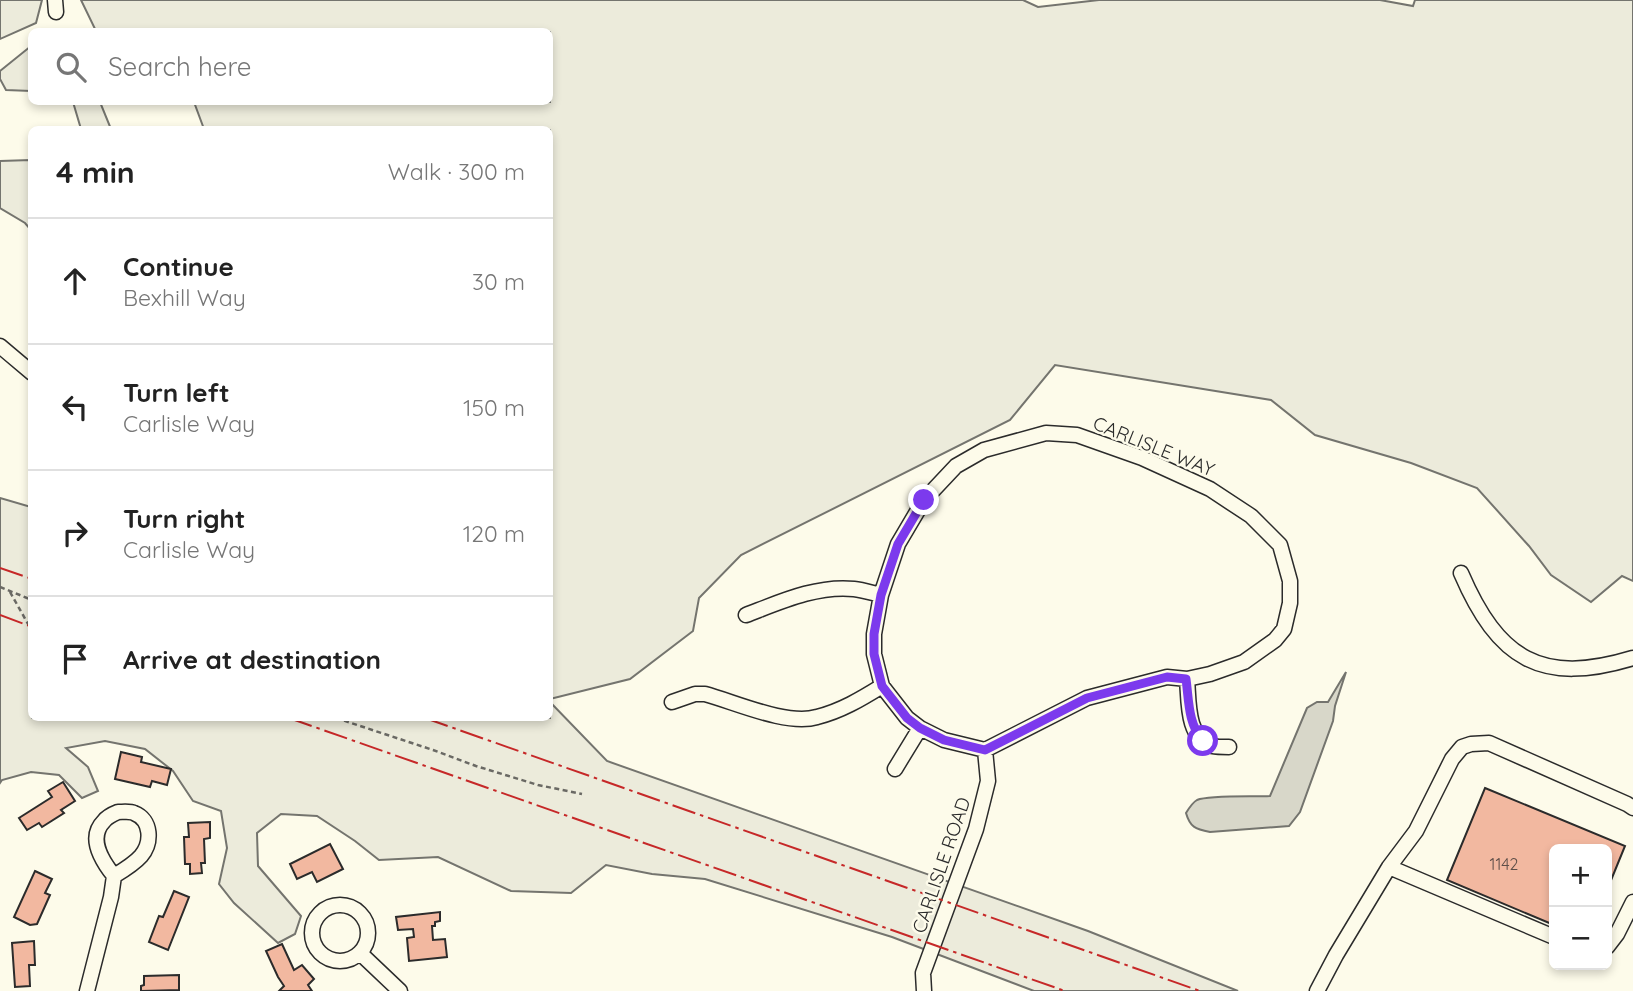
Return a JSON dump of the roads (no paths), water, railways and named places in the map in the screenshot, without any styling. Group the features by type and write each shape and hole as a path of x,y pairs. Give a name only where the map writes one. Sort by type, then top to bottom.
{"street":[{"path":"0,346 28,370"},
{"name":"CARLISLE WAY","path":"1046,433 1077,435 1142,458 1210,489 1251,516 1280,545 1290,581 1290,603 1284,629 1275,640 1244,662 1210,674 1186,679 1167,677 1087,698 985,750 944,740 920,728 907,718 882,686 874,654 874,634 881,595 898,544 924,500 956,466 984,450 1046,433"},
{"path":"1461,573 1473,602 1491,627 1509,648 1529,661 1555,669 1608,666 1633,658"},
{"path":"746,615 822,590 852,588 881,595"},
{"path":"1186,679 1191,719 1196,733 1203,741 1213,746 1229,747"},
{"path":"672,702 695,694 705,694 780,716 809,719 846,707 882,686"},
{"path":"895,769 920,728"},
{"path":"1317,991 1389,867 1416,831 1451,759 1462,747 1489,743 1633,808"},
{"name":"CARLISLE ROAD","path":"924,991 923,973 976,829 988,781 985,750"},
{"path":"88,991 114,876 100,856 97,832 104,820 118,812 133,813 144,820 149,832 148,845 130,866 114,876"},
{"path":"1389,867 1549,935"},
{"path":"1612,940 1633,902"},
{"path":"334,905 352,907 359,912 368,928 366,945 360,953 343,961 324,957 313,941 314,922 319,914 334,905"},
{"path":"360,953 400,991"}]}
